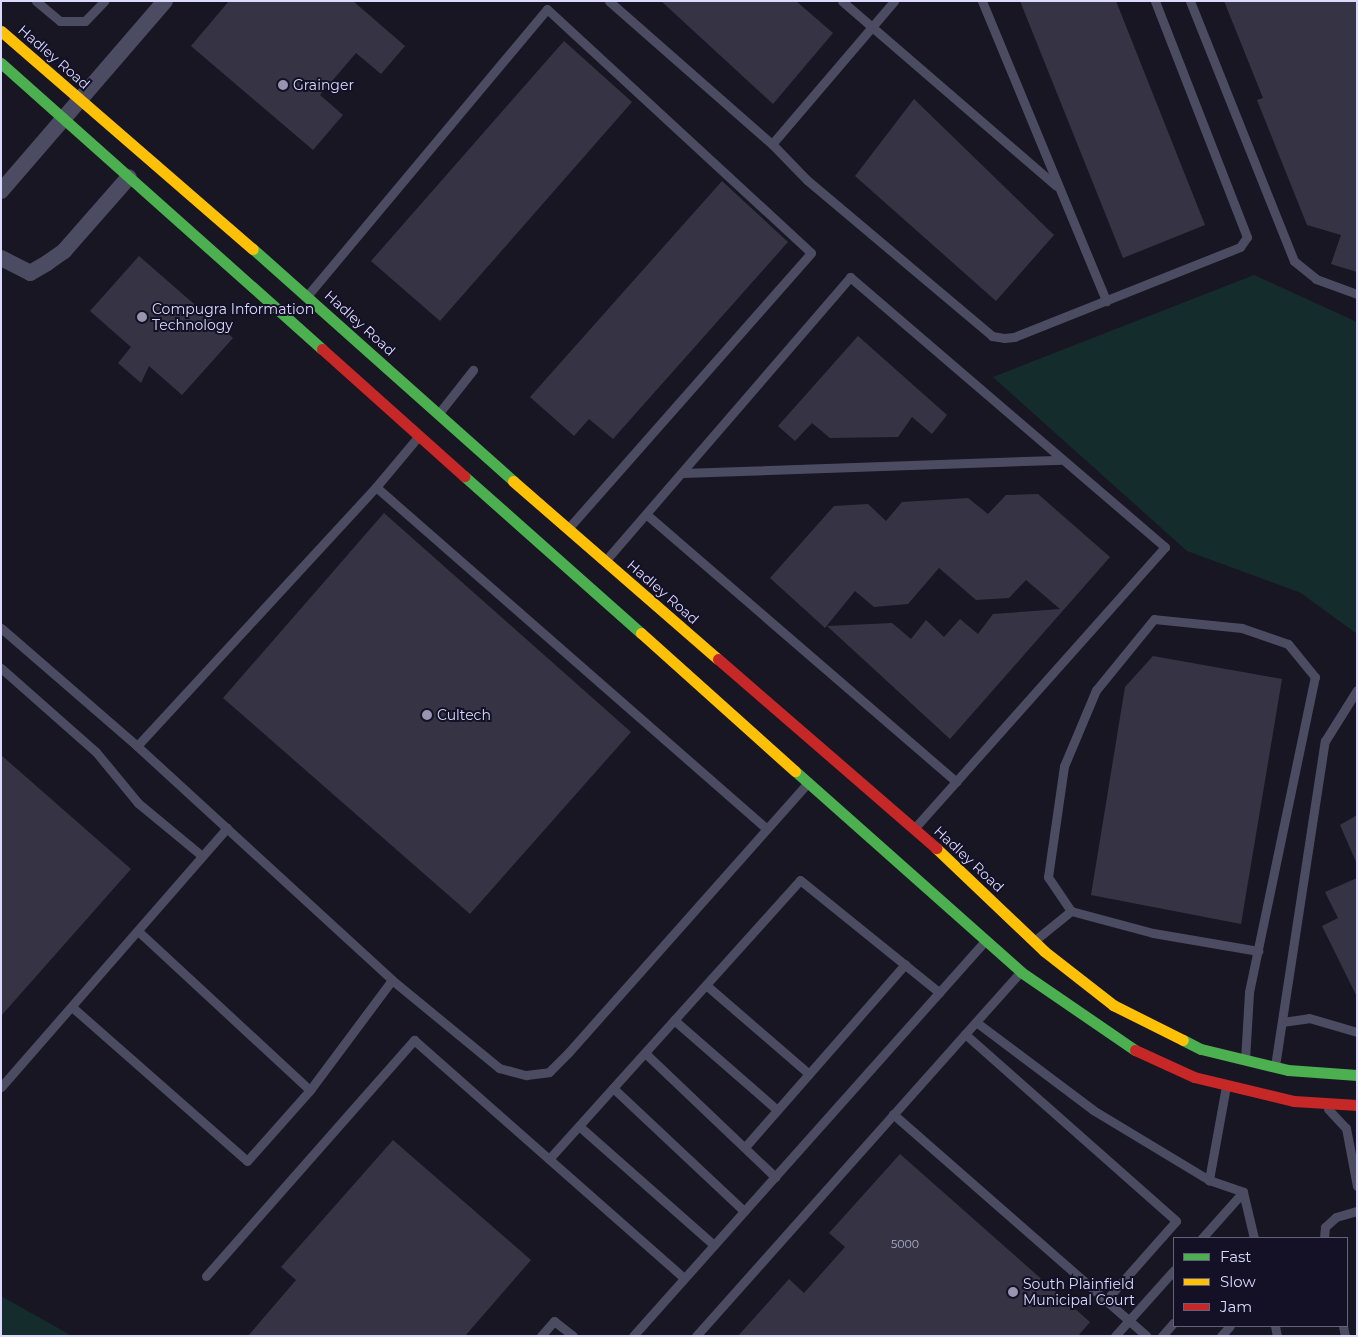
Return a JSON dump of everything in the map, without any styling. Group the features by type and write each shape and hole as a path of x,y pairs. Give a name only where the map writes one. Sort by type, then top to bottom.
{"main road":[{"name":"Hadley Road","path":"1,30 307,296 568,530 914,828 1044,951 1114,1005 1154,1028 1201,1049 1275,1066 1357,1075"},
{"path":"1,63 418,437 1021,972 1123,1045 1194,1077 1226,1086 1312,1102 1357,1104"},
{"path":"1021,972 1044,951"}],"street":[{"path":"1,191 165,1"},
{"path":"1,258 30,273 47,263 64,251 129,177"}],"lane":[{"path":"36,1 60,21 85,21 104,1"},
{"path":"609,1 772,144 807,180 992,336 1014,337 1240,246 1247,237 1155,1"},
{"path":"842,1 1058,188"},
{"path":"772,144 894,1"},
{"path":"982,1 1106,301"},
{"path":"1190,1 1294,261 1316,279 1357,294"},
{"path":"307,296 547,9 811,252 568,530"},
{"path":"605,562 850,277 1165,547 914,828"},
{"path":"438,414 473,370"},
{"path":"136,746 376,487 418,437"},
{"path":"682,472 1063,460"},
{"path":"376,487 767,829"},
{"path":"646,514 956,782"},
{"path":"1245,1060 1249,992 1258,951 1315,677 1288,644 1242,628 1154,620 1096,690 1064,766 1048,877 1071,911 1153,933 1258,951"},
{"path":"1,628 136,746 392,980 499,1068 526,1075 549,1072 808,783"},
{"path":"1,668 96,752 138,803 202,856"},
{"path":"1275,1066 1324,741 1357,690"},
{"path":"1,1087 226,828"},
{"path":"549,1159 800,880 940,992"},
{"path":"1034,942 1071,911"},
{"path":"138,931 310,1090"},
{"path":"632,1336 986,941"},
{"path":"745,1147 905,964"},
{"path":"696,1336 1021,972"},
{"path":"72,1007 247,1161 310,1090 392,980"},
{"path":"706,984 809,1074"},
{"path":"1282,1022 1309,1018 1357,1032"},
{"path":"674,1020 777,1110"},
{"path":"976,1022 1093,1110 1209,1180 1243,1192"},
{"path":"965,1034 1176,1221 1106,1300"},
{"path":"206,1276 414,1040 684,1278"},
{"path":"645,1052 775,1176"},
{"path":"1209,1180 1226,1086"},
{"path":"613,1088 744,1211"},
{"path":"1312,1102 1331,1110 1346,1128 1357,1186"},
{"path":"893,1114 1147,1336"},
{"path":"579,1126 714,1245"},
{"path":"1243,1192 1252,1237"},
{"path":"1203,1237 1243,1192"},
{"path":"1324,1237 1325,1227 1336,1217 1357,1211"},
{"path":"1115,1336 1173,1271"},
{"path":"542,1336 554,1321 573,1336"},
{"path":"1162,1336 1173,1323"}],"green space":[{"path":"1254,275 1357,322 1357,634 1301,593 1187,551 993,377"},
{"path":"1,1296 72,1336 1,1336"}],"building":[{"name":"Grainger","path":"229,1 353,1 405,46 381,74 356,53 320,95 343,115 313,150 191,46"},
{"path":"661,1 796,1 833,33 773,104"},
{"path":"1020,1 1116,1 1205,225 1123,258"},
{"path":"1224,1 1357,1 1357,272 1331,264 1341,235 1307,225 1257,100 1263,98"},
{"path":"564,41 632,102 440,321 371,261"},
{"path":"914,99 1054,235 996,301 855,176"},
{"path":"722,181 788,242 613,439 589,419 574,436 530,397"},
{"path":"139,256 233,338 182,395 149,366 141,383 118,363 131,347 90,311"},
{"path":"858,336 947,415 932,434 912,417 898,437 830,438 812,423 795,441 778,426"},
{"path":"1038,494 1110,557 950,739 827,626 892,623 911,639 926,620 944,637 960,619 978,634 993,614 1060,609 1026,580 1009,598 976,600 939,568 908,604 874,607 855,591 825,628 770,578 834,506 868,504 886,521 902,502 968,498 988,514 1006,495"},
{"name":"Cultech","path":"384,513 631,732 470,914 223,698"},
{"path":"1153,656 1282,679 1241,924 1091,895 1125,687"},
{"path":"1,755 131,869 1,1016"},
{"path":"1357,815 1357,864 1340,825"},
{"path":"1357,878 1357,997 1322,926 1338,918 1325,892"},
{"path":"393,1140 531,1260 465,1336 248,1336 296,1280 281,1267"},
{"path":"900,1154 1090,1322 1078,1336 738,1336 789,1279 804,1293 845,1247 829,1233"}],"traffic: fast":[{"path":"1,63 322,349"},
{"path":"253,249 513,481"},
{"path":"464,476 641,633"},
{"path":"795,771 1021,972 1135,1050"},
{"path":"1183,1040 1201,1049 1288,1070 1357,1075"}],"traffic: slow":[{"path":"1,31 253,249"},
{"path":"513,481 718,659"},
{"path":"641,633 795,771"},
{"path":"936,848 1044,951 1113,1005 1183,1040"}],"traffic: jam":[{"path":"322,349 464,476"},
{"path":"718,659 936,848"},
{"path":"1135,1050 1194,1077 1294,1101 1357,1105"}],"place":[{"name":"Grainger","path":"283,85"},
{"name":"Compugra Information Technology","path":"142,317"},
{"name":"Cultech","path":"427,715"},
{"name":"South Plainfield Municipal Court","path":"1013,1292"}]}
